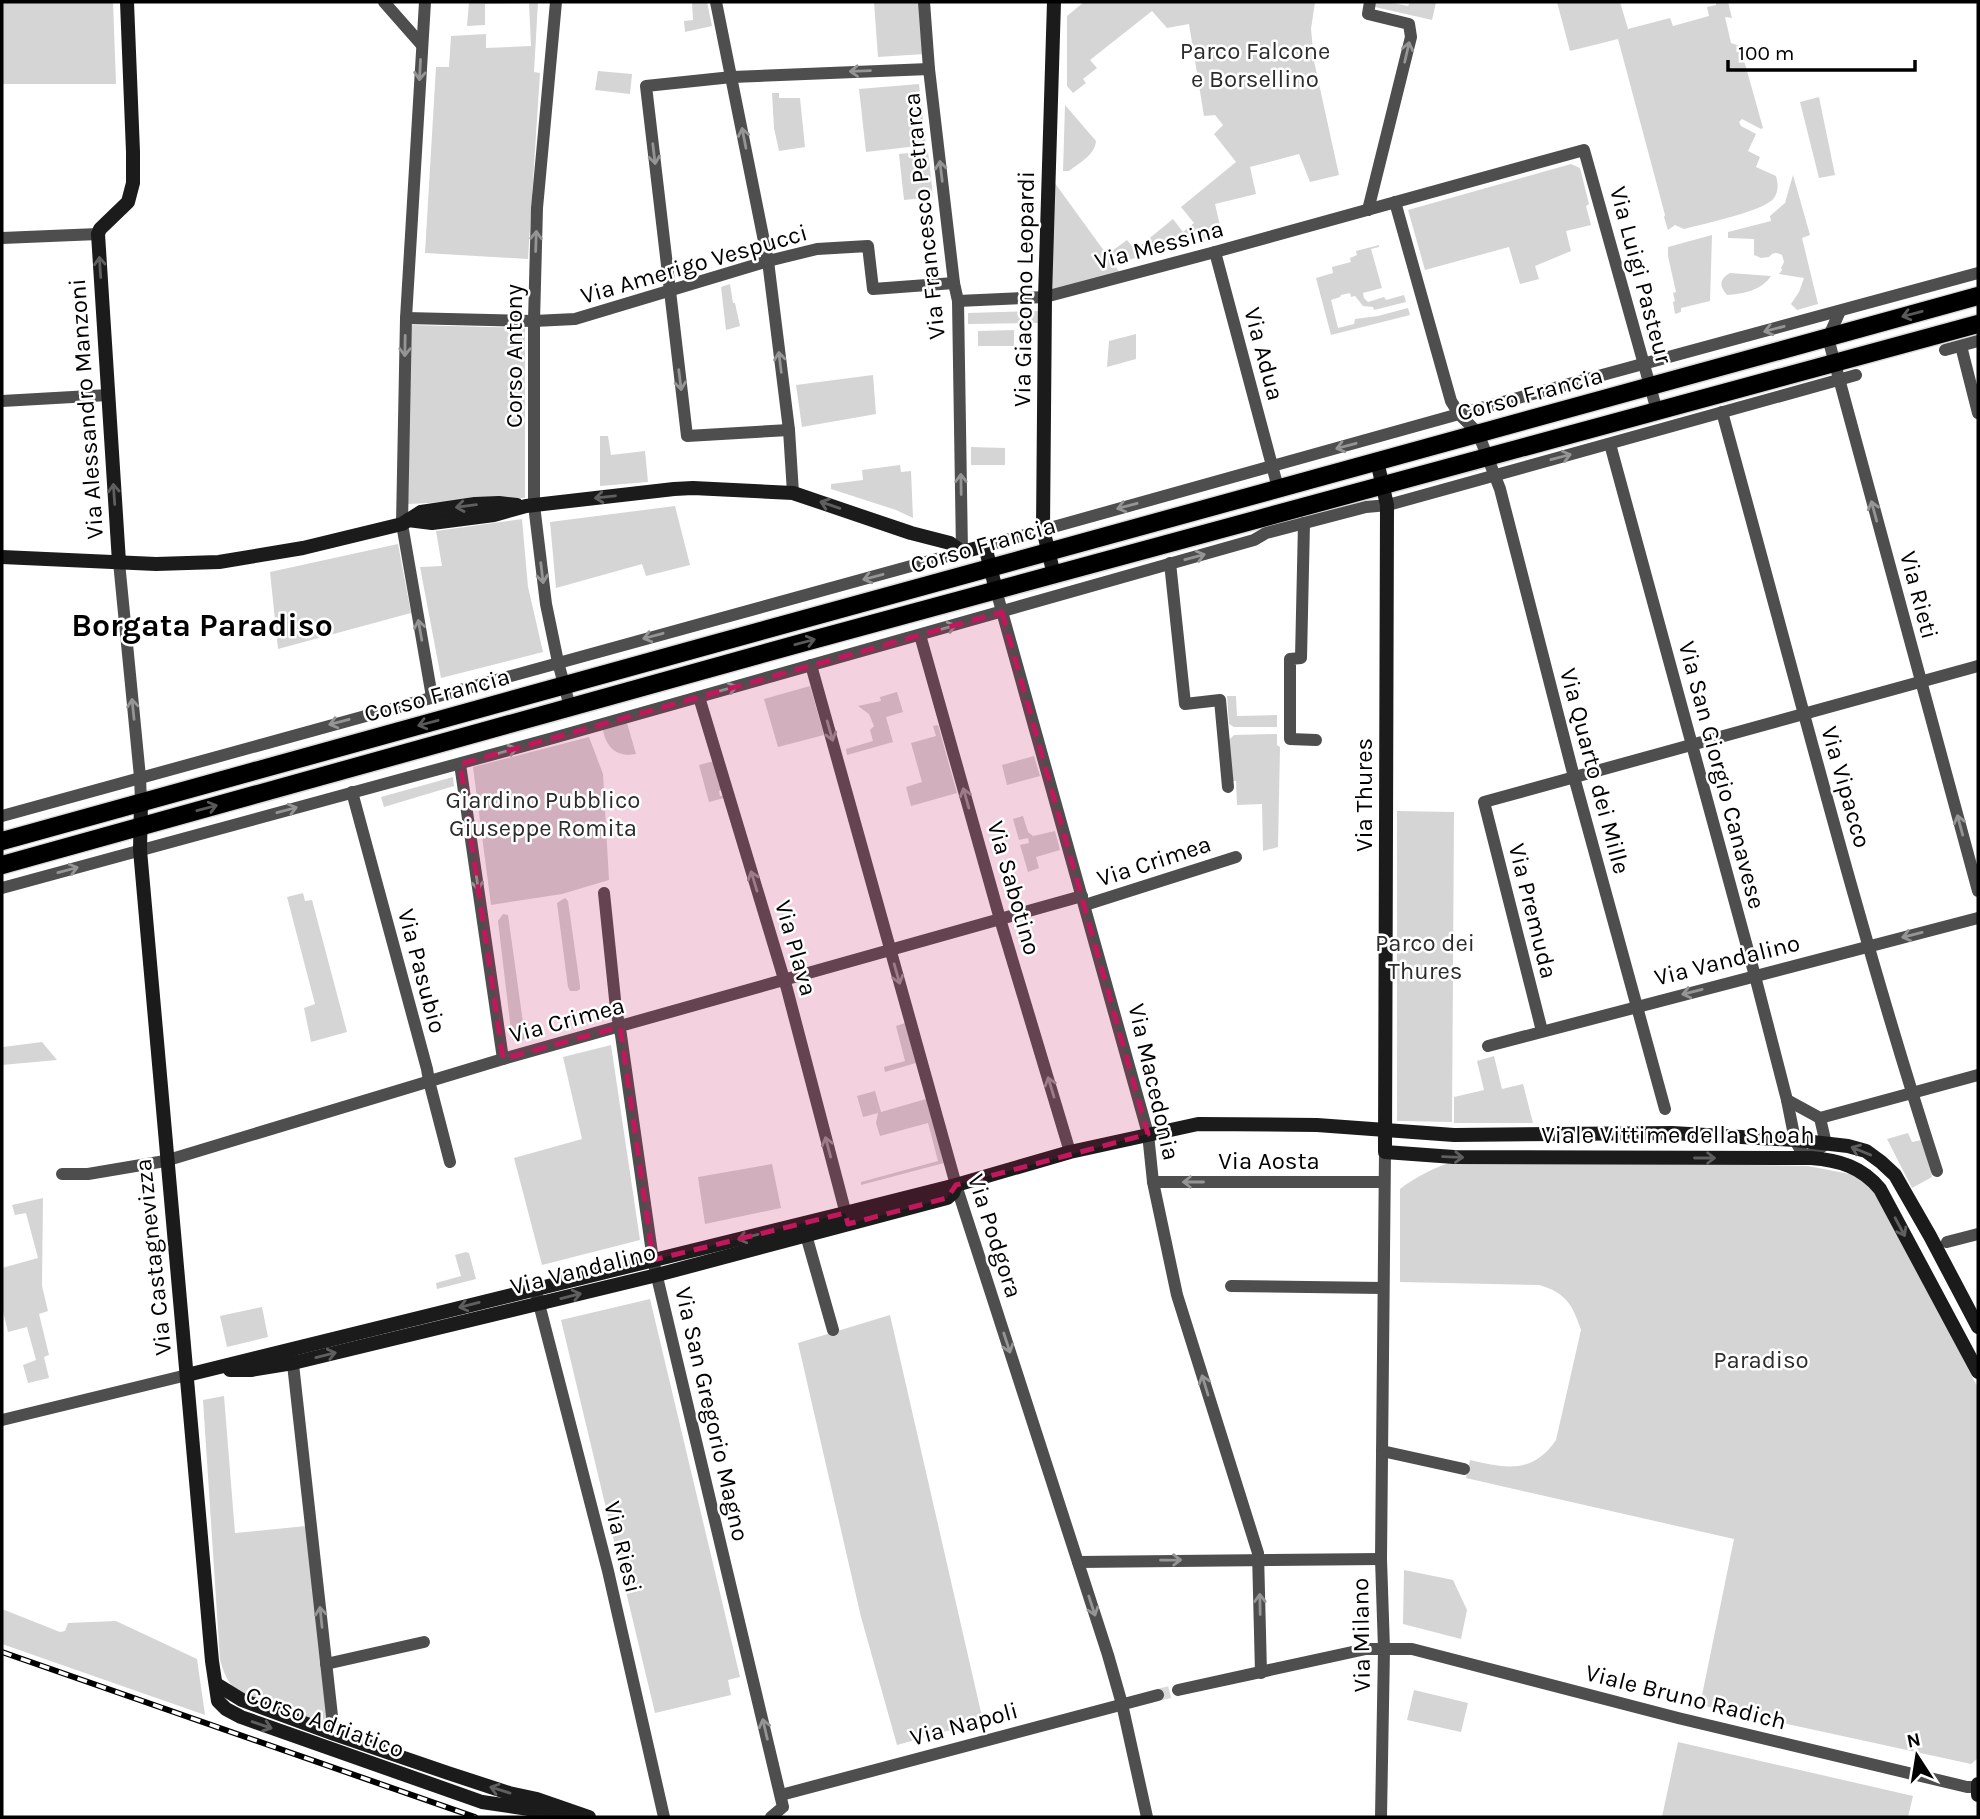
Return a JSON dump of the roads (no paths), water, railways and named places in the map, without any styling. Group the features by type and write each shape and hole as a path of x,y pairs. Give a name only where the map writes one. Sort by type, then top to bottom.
{"main road":[{"name":"Corso Francia","path":"2,865 1383,484 1483,445 1650,387 1978,296"},
{"name":"Corso Francia","path":"2,842 1377,461 1483,445 1657,411 1837,371 1978,324"}],"street":[{"path":"2,238 98,234 128,202 133,183 133,152 127,2"},
{"path":"384,2 421,44"},
{"path":"425,2 406,318 405,522 432,697"},
{"name":"Corso Antony","path":"556,2 537,208 530,505 546,604 570,707"},
{"path":"716,2 768,261 789,430 793,493"},
{"name":"Via Francesco Petrarca","path":"924,2 929,69 958,301 962,552"},
{"name":"Via Giacomo Leopardi","path":"1054,2 1045,297 1042,529 1054,575"},
{"path":"1368,210 1411,37 1409,24 1368,14 1370,2"},
{"path":"789,430 687,436 646,86 732,77 929,69"},
{"name":"Via Messina","path":"958,301 1045,297 1215,253 1584,150"},
{"name":"Via Luigi Pasteur","path":"1584,150 1657,411"},
{"path":"1395,202 1451,401 1483,445"},
{"name":"Via Alessandro Manzoni","path":"98,234 119,562 140,777 141,826"},
{"name":"Via Amerigo Vespucci","path":"406,318 534,321 575,319 817,249 869,246 873,289 954,283"},
{"name":"Via Adua","path":"1215,253 1278,488"},
{"name":"Corso Francia","path":"2,816 1978,273"},
{"path":"1828,338 1840,311"},
{"name":"Via Rieti","path":"1828,338 1978,891"},
{"path":"1945,350 1978,341"},
{"path":"1961,346 1978,413"},
{"name":"Corso Francia","path":"2,888 811,666 1254,540 1266,533 1366,507 1387,505 1610,444 1722,412 1837,371 1856,375"},
{"path":"2,401 108,395"},
{"name":"Via Vipacco","path":"1722,412 1869,947 1937,1171"},
{"name":"Via Thures","path":"1371,439 1387,505 1385,1152"},
{"name":"Via San Giorgio Canavese","path":"1610,444 1755,976 1795,1140 1805,1158"},
{"name":"Via Quarto dei Mille","path":"1483,445 1496,475 1574,777 1665,1109"},
{"path":"2,557 168,564 242,559 303,548 405,522 432,523 494,515 530,505 693,488 793,493 911,533 950,542 962,552"},
{"path":"1304,523 1301,658 1290,659 1290,739 1316,740"},
{"name":"Via Macedonia","path":"985,546 1148,1134 1153,1182 1177,1295 1259,1559 1261,1673"},
{"path":"1170,563 1185,704 1220,700 1228,787"},
{"name":"Corso Francia","path":"1054,575 1059,596"},
{"name":"Via Sabotino","path":"920,635 1000,919 1070,1152"},
{"name":"Via Podgora","path":"811,666 956,1185 1122,1704 1147,1817"},
{"path":"1574,777 1978,666"},
{"name":"Via Plava","path":"699,697 784,980 847,1219"},
{"path":"460,764 503,1059"},
{"name":"Via Premuda","path":"1542,1031 1484,802 1574,777"},
{"name":"Via Pasubio","path":"352,792 450,1162"},
{"name":"Via Castagnevizza","path":"141,826 140,850 166,1161 216,1684"},
{"name":"Via Crimea","path":"62,1174 88,1174 166,1161 503,1059 1000,919 1084,900 1236,857"},
{"name":"Via San Gregorio Magno","path":"604,893 619,1027 655,1267 782,1809"},
{"name":"Via Vandalino","path":"1488,1045 1978,918"},
{"path":"1787,1100 1820,1118 1978,1075"},
{"path":"1805,1158 1826,1144 1820,1118"},
{"name":"Via Vandalino","path":"2,1420 211,1369 292,1357 539,1304 655,1267 847,1219 947,1198 956,1185 1070,1152 1148,1134 1198,1124 1317,1125 1386,1130"},
{"name":"Viale Vittime della Shoah","path":"1386,1130 1454,1135 1675,1133 1795,1140 1848,1146 1866,1151 1895,1175 1978,1326"},
{"path":"1675,1133 1676,1157"},
{"name":"Viale Vittime della Shoah","path":"1385,1152 1454,1157 1805,1158 1826,1159 1860,1169 1880,1189 1978,1372"},
{"name":"Via Milano","path":"1381,1817 1385,1152"},
{"name":"Via Aosta","path":"1153,1182 1384,1182"},
{"name":"Via Vandalino","path":"292,1357 536,1289 806,1235 847,1219"},
{"path":"1947,1242 1978,1234"},
{"path":"806,1235 833,1330"},
{"path":"1231,1286 1383,1287"},
{"name":"Via Riesi","path":"536,1289 608,1571 665,1817"},
{"name":"Corso Adriatico","path":"292,1357 334,1734"},
{"path":"1382,1451 1464,1469"},
{"path":"1078,1562 1381,1559"},
{"path":"326,1664 424,1642"},
{"path":"1178,1690 1366,1649 1384,1649"},
{"name":"Viale Bruno Radich","path":"1384,1649 1412,1649 1678,1718 1978,1789"},
{"name":"Corso Adriatico","path":"216,1684 242,1700 334,1734 589,1817"},
{"name":"Corso Adriatico","path":"216,1684 218,1701 241,1717 482,1802 542,1811 561,1817"},
{"name":"Via Napoli","path":"771,1817 782,1809 1158,1695"}],"tunnel":[{"path":"1158,1695 1178,1690"}],"railway":[{"path":"2,1652 475,1817"}],"district":[{"name":"Borgata Paradiso","path":"202,625"}],"park label":[{"name":"Parco Falcone e Borsellino","path":"1255,65"},
{"name":"Giardino Pubblico Giuseppe Romita","path":"543,814"},
{"name":"Parco dei Thures","path":"1425,957"},
{"name":"Paradiso","path":"1761,1360"}]}
